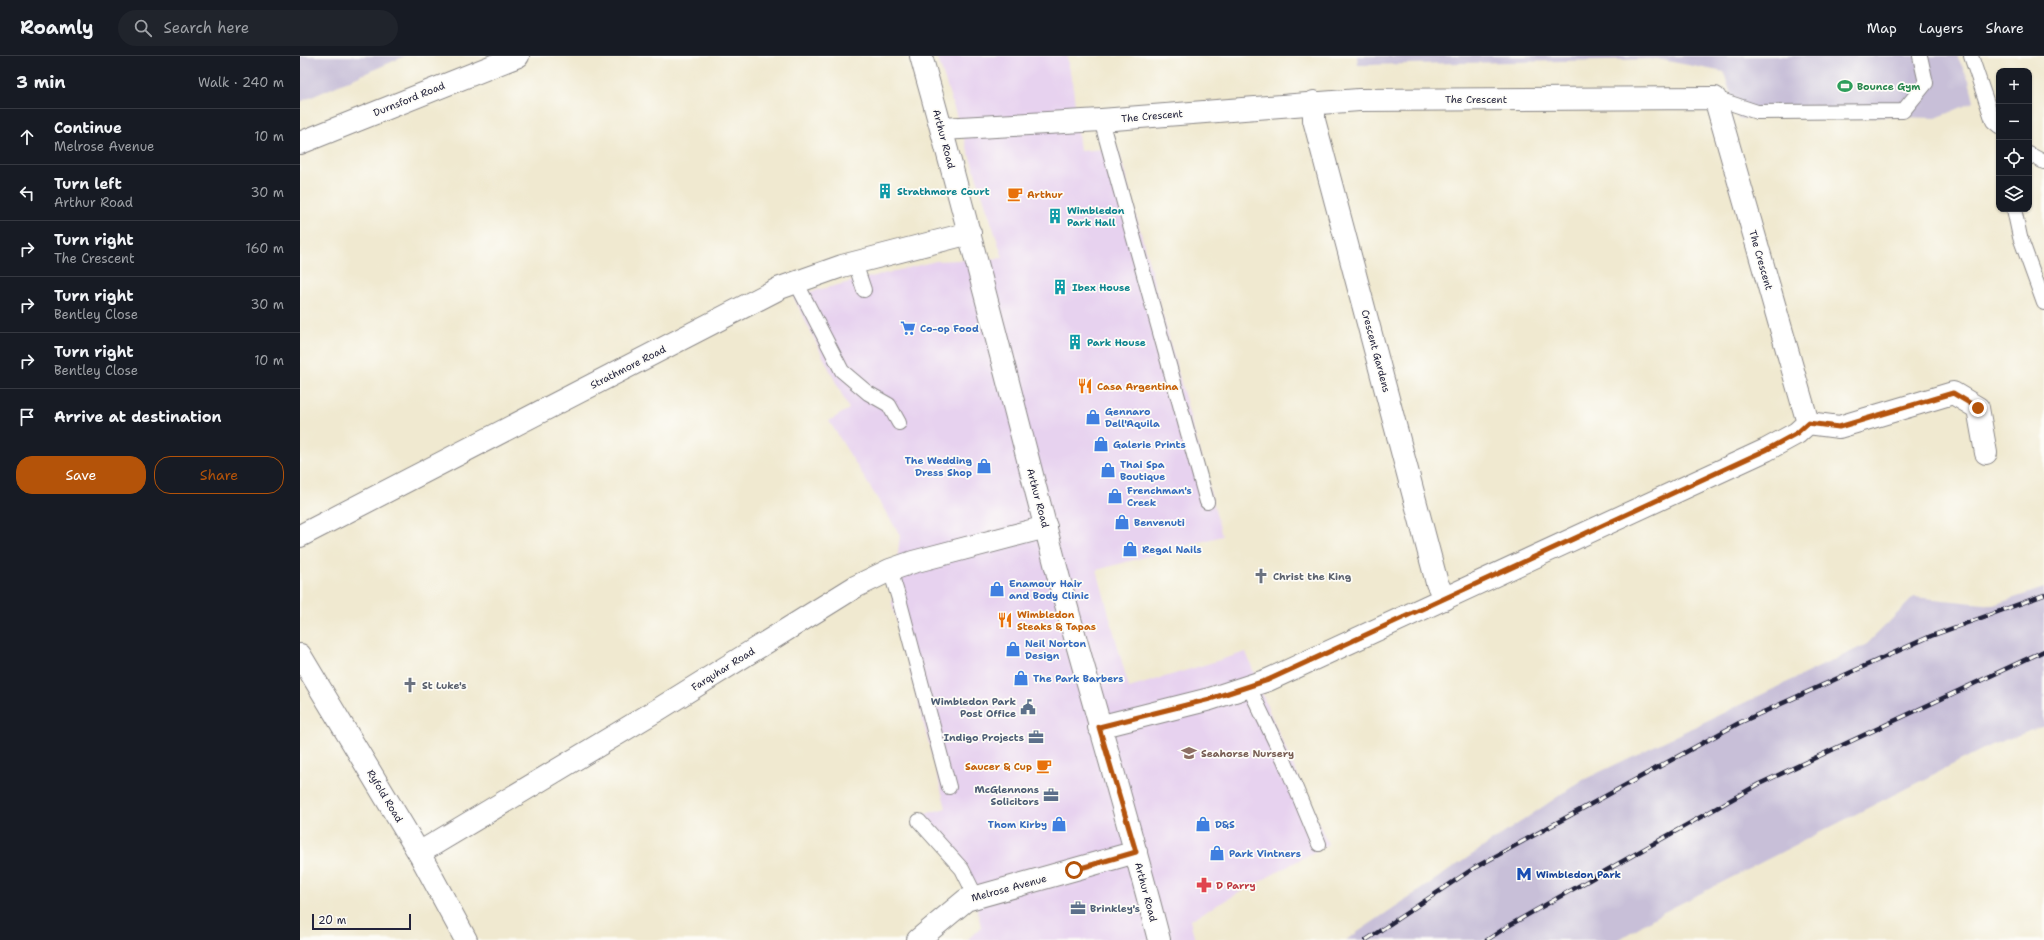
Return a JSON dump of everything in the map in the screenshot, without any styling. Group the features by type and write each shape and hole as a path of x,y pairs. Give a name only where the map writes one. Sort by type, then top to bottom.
{"street":[{"name":"Durnsford Road","path":"300,143 518,56"},
{"name":"Arthur Road","path":"921,56 970,233 1099,727 1136,852 1159,940"},
{"name":"The Crescent","path":"942,129 1101,120 1314,102 1367,100 1715,98 1808,423"},
{"name":"Crescent Gardens","path":"1314,102 1314,120 1437,583 1445,599"},
{"name":"Strathmore Road","path":"300,536 780,288 855,263 970,233"},
{"path":"1099,727 1249,688 1766,450 1797,433 1808,423 1839,427 1953,393 1978,408 1986,453"},
{"name":"Farquhar Road","path":"419,853 659,709 855,587 890,570 1046,527"},
{"name":"Ryfold Road","path":"300,655 419,853 466,940"},
{"name":"Melrose Avenue","path":"924,938 966,900 1136,852"}],"lane":[{"path":"1715,98 1757,112 1903,111 1926,83 1920,56"},
{"path":"1971,56 1993,121 1996,124"},
{"path":"1101,120 1207,502"},
{"path":"2032,156 2044,162"},
{"path":"2015,212 2020,237 2044,303"},
{"path":"855,263 864,290"},
{"path":"796,282 842,371 868,393 889,405 899,423"},
{"path":"890,570 905,620 949,787"},
{"path":"1249,688 1284,760 1319,844"},
{"path":"919,821 962,869 976,897"}],"shaded area":[{"path":"300,56 405,56 300,102"},
{"path":"937,56 1067,56 1073,88 1080,151 1118,148 1222,536 1097,570 1129,688 1246,652 1269,711 1328,844 1190,920 1195,940 967,940 981,927 969,869 921,815 946,808 892,604 900,535 829,421 849,409 793,296 936,261 1003,258"},
{"path":"1357,56 1957,56 1969,80 1974,102 1936,118 1787,114 1738,119 1724,72 1657,59 1358,65"},
{"path":"2044,588 2044,726 1991,745 1662,913 1618,940 1346,940 1581,781 1867,644 1914,597 1993,605"}],"railway":[{"path":"1366,940 1474,868 1739,723 1931,636 2044,595"},
{"path":"1487,940 1508,926 1759,784 2044,651"}],"place":[{"name":"Bounce Gym","path":"1845,86"},
{"name":"Strathmore Court","path":"885,191"},
{"name":"Arthur","path":"1015,194"},
{"name":"Wimbledon Park Hall","path":"1055,216"},
{"name":"Ibex House","path":"1060,287"},
{"name":"Co-op Food","path":"908,328"},
{"name":"Park House","path":"1075,342"},
{"name":"Casa Argentina","path":"1085,386"},
{"name":"Gennaro Dell'Aquila","path":"1093,417"},
{"name":"Galerie Prints","path":"1101,444"},
{"name":"The Wedding Dress Shop","path":"984,466"},
{"name":"Thai Spa Boutique","path":"1108,470"},
{"name":"Frenchman's Creek","path":"1115,496"},
{"name":"Benvenuti","path":"1122,522"},
{"name":"Regal Nails","path":"1130,549"},
{"name":"Christ the King","path":"1261,576"},
{"name":"Enamour Hair and Body Clinic","path":"997,589"},
{"name":"Wimbledon Steaks & Tapas","path":"1005,620"},
{"name":"Neil Norton Design","path":"1013,649"},
{"name":"The Park Barbers","path":"1021,678"},
{"name":"St Luke's","path":"410,685"},
{"name":"Wimbledon Park Post Office","path":"1028,707"},
{"name":"Indigo Projects","path":"1036,737"},
{"name":"Seahorse Nursery","path":"1189,753"},
{"name":"Saucer & Cup","path":"1044,766"},
{"name":"McGlennons Solicitors","path":"1051,795"},
{"name":"Thom Kirby","path":"1059,824"},
{"name":"D&S","path":"1203,824"},
{"name":"Park Vintners","path":"1217,853"},
{"name":"Wimbledon Park","path":"1524,874"},
{"name":"D Parry","path":"1204,885"},
{"name":"Brinkley's","path":"1078,908"}],"route":[{"path":"1074,870 1136,852 1099,727 1210,699 1249,688 1268,680 1766,450 1797,433 1808,423 1839,427 1953,393 1978,408"}]}
